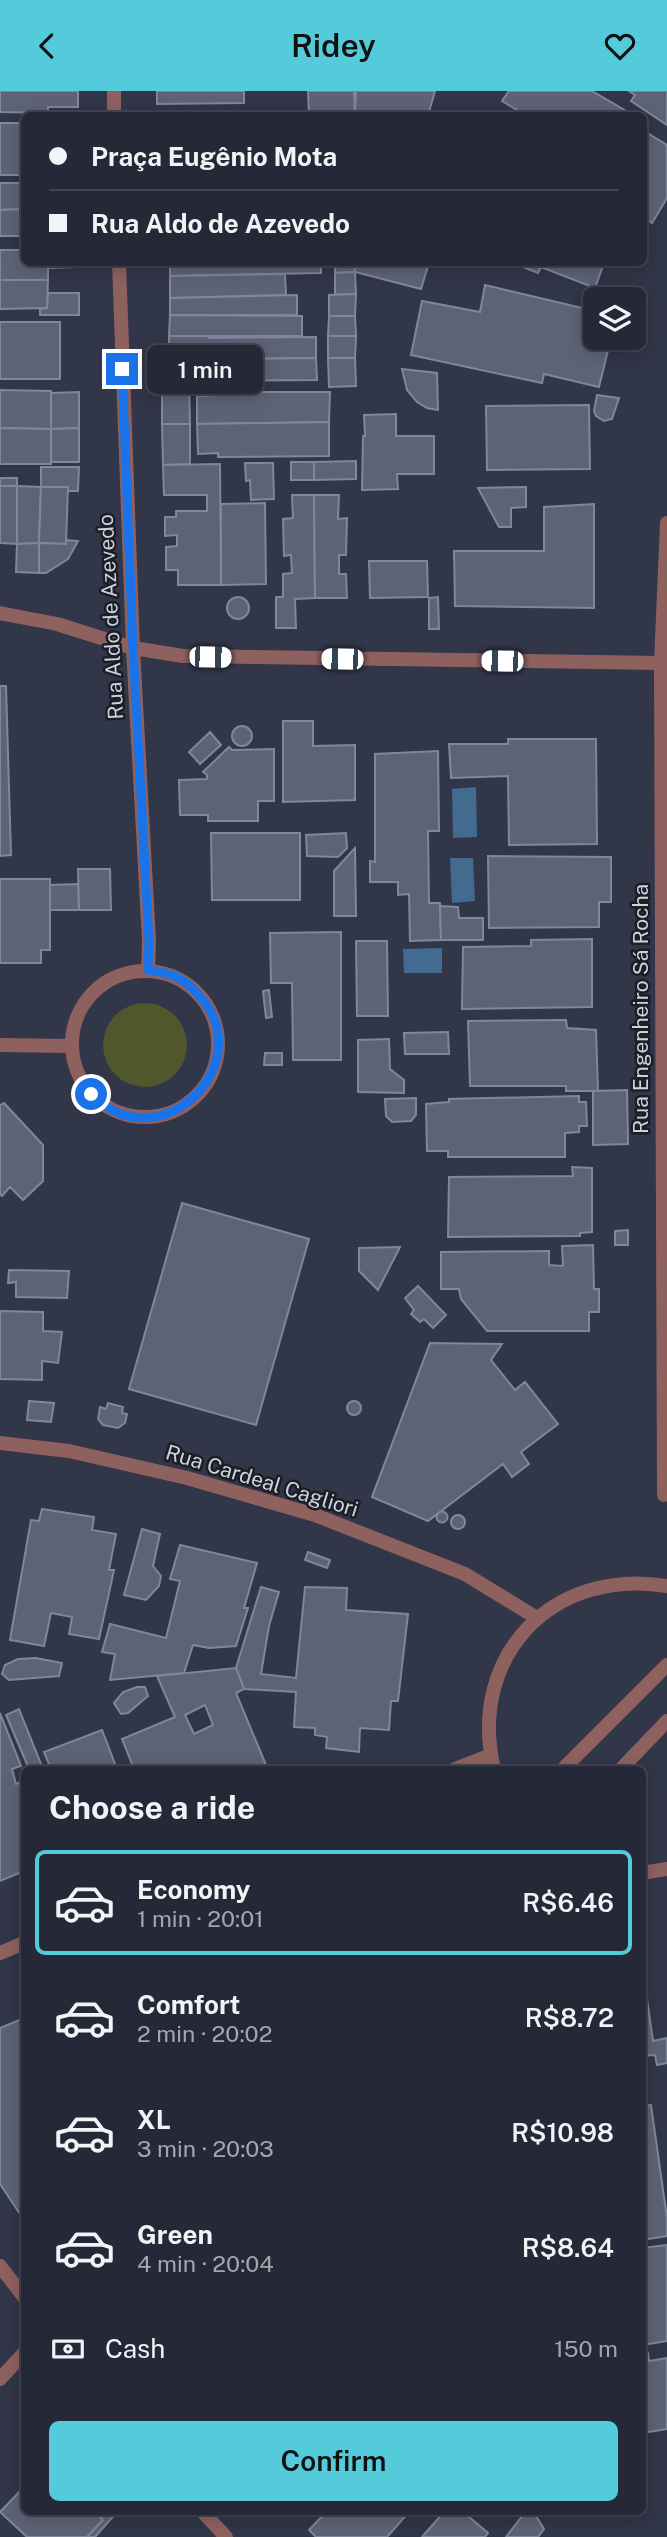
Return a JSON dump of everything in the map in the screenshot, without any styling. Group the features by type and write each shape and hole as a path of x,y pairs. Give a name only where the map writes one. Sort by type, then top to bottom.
{"street":[{"path":"114,91 114,112"},
{"name":"Rua Aldo de Azevedo","path":"119,266 133,648 149,941 148,970"},
{"name":"Rua Engenheiro Sá Rocha","path":"664,1495 664,662 667,523"},
{"path":"0,613 57,624 133,648 183,656 664,662"},
{"path":"148,970 173,975 196,990 211,1011 219,1037 217,1063 206,1086 187,1105 163,1116 137,1118 112,1110 91,1094 77,1072 71,1046 74,1022 85,1000 102,983 124,972 148,970"},
{"path":"0,1045 71,1046"},
{"name":"Rua Cardeal Cagliori","path":"0,1443 69,1451 135,1466 315,1515 465,1574 537,1618"},
{"path":"471,1766 493,1762 488,1730 489,1705 496,1680 519,1636 537,1618 559,1602 584,1590 638,1582 667,1586"},
{"path":"566,1766 667,1665"},
{"path":"624,1766 667,1721"},
{"path":"646,1872 667,1869"},
{"path":"0,1953 21,1944"},
{"path":"0,2266 21,2293"},
{"path":"0,2379 21,2356"},
{"path":"206,2515 226,2537"}],"green space":[{"path":"145,1003 161,1006 180,1022 187,1045 184,1061 168,1080 145,1087 129,1084 110,1068 103,1045 106,1029 122,1010"}],"water":[{"path":"476,787 477,837 453,838 452,789"},
{"path":"450,858 473,858 475,901 452,903"},
{"path":"442,948 442,973 404,973 403,949"}],"building":[{"path":"0,91 78,91 78,107 48,107 48,112 0,112"},
{"path":"157,91 244,91 244,103 157,104"},
{"path":"308,91 354,91 355,112 309,112"},
{"path":"356,91 435,91 429,112 355,112"},
{"path":"509,91 592,91 628,112 520,112 502,101"},
{"path":"629,91 667,91 667,125 631,101 635,95"},
{"path":"0,123 21,123 21,175 0,175"},
{"path":"647,133 667,145 667,198 652,223 647,220"},
{"path":"0,183 21,183 21,209 0,210"},
{"path":"21,209 21,236 0,236 0,210"},
{"path":"0,250 21,250 21,266 48,266 48,280 0,280"},
{"path":"48,266 78,266 78,267"},
{"path":"170,266 321,266 321,273 170,276"},
{"path":"335,266 355,266 355,272 335,273"},
{"path":"355,266 428,266 421,289 355,272"},
{"path":"520,266 603,266 595,287 541,267 538,273"},
{"path":"355,272 356,294 335,295 335,273"},
{"path":"285,274 286,295 170,298 170,276"},
{"path":"0,280 48,280 47,308 0,309"},
{"path":"485,285 583,308 583,350 608,350 599,387 544,374 542,383 411,355 422,301 480,312"},
{"path":"48,293 79,293 79,315 40,315 40,309 47,308"},
{"path":"356,294 355,316 329,316 329,295"},
{"path":"297,295 297,315 170,315 170,298"},
{"path":"170,315 302,316 302,336 169,336"},
{"path":"329,316 355,316 356,336 328,336"},
{"path":"0,322 60,322 60,379 0,379"},
{"path":"169,336 316,337 316,358 169,360"},
{"path":"328,336 356,336 355,358 328,358"},
{"path":"316,358 317,380 211,381 211,385 169,385 169,360"},
{"path":"328,358 355,358 356,386 329,387"},
{"path":"402,369 437,373 438,410 417,402 407,390"},
{"path":"162,385 189,385 190,424 162,424"},
{"path":"0,390 51,391 51,429 0,428"},
{"path":"79,392 79,428 51,429 51,393"},
{"path":"218,392 330,392 329,422 197,424 197,396 218,395"},
{"path":"597,395 619,398 612,419 604,421 596,416 594,411"},
{"path":"589,405 590,469 487,470 486,406"},
{"path":"396,414 396,436 434,436 434,474 397,474 398,489 362,490 364,415"},
{"path":"329,422 329,456 218,457 218,453 198,454 197,424"},
{"path":"162,424 190,424 190,464 163,465"},
{"path":"0,428 51,429 51,464 0,464"},
{"path":"79,428 79,462 51,462 51,429"},
{"path":"356,461 356,479 314,480 314,462"},
{"path":"291,462 314,462 314,480 291,480"},
{"path":"245,463 273,463 274,499 251,500 250,480 246,481"},
{"path":"220,464 221,585 178,585 178,570 166,570 166,547 177,546 177,535 165,536 165,517 176,517 176,511 207,511 207,495 164,495 163,465"},
{"path":"41,467 79,467 78,491 68,491 68,487 41,487"},
{"path":"0,478 17,478 17,486 0,486"},
{"path":"0,486 17,486 17,544 0,543"},
{"path":"17,486 41,487 39,543 17,544"},
{"path":"41,487 68,487 66,544 39,543"},
{"path":"526,487 526,507 511,508 511,527 499,527 478,488"},
{"path":"292,495 314,495 315,598 295,599 296,628 276,628 276,597 283,597 283,574 292,573 291,555 284,556 283,519 293,518"},
{"path":"314,495 339,495 338,519 347,518 346,555 339,555 339,574 346,574 347,598 315,598"},
{"path":"265,503 266,584 221,585 221,504"},
{"path":"594,504 594,608 455,606 454,551 544,551 544,507"},
{"path":"66,540 78,541 68,559 46,573 39,573 39,543 66,544"},
{"path":"39,543 39,573 16,572 17,544"},
{"path":"369,561 427,561 428,597 370,598"},
{"path":"238,597 246,600 249,608 246,616 238,619 230,616 227,608 230,600"},
{"path":"438,597 439,629 429,629 429,598"},
{"path":"0,686 6,686 11,855 0,856"},
{"path":"283,721 313,721 313,746 355,745 355,800 283,802"},
{"path":"242,726 249,729 252,736 249,743 242,746 235,743 232,736 235,729"},
{"path":"210,732 221,745 200,764 189,752"},
{"path":"508,739 596,739 597,844 509,845 508,776 451,778 449,744 508,744"},
{"path":"229,747 232,750 274,749 274,801 258,801 258,821 208,821 208,815 180,815 179,780 207,779 203,772"},
{"path":"438,751 439,831 428,831 429,903 440,903 441,940 410,941 409,894 398,895 398,882 370,882 370,861 375,862 375,754"},
{"path":"211,833 300,833 300,900 212,900"},
{"path":"346,833 347,848 338,857 307,856 306,835"},
{"path":"355,848 356,916 334,916 334,871"},
{"path":"488,856 611,857 611,902 599,902 599,927 489,928"},
{"path":"78,869 110,869 111,910 79,910"},
{"path":"0,879 50,879 50,950 41,950 41,963 0,963"},
{"path":"78,884 79,910 50,910 50,885"},
{"path":"440,906 458,907 459,918 483,918 483,940 441,940"},
{"path":"341,932 341,1060 293,1060 292,983 271,983 270,933"},
{"path":"592,939 592,1007 462,1009 463,947 531,946 531,940"},
{"path":"356,941 387,941 388,1016 357,1016"},
{"path":"269,990 272,1017 266,1018 263,991"},
{"path":"566,1020 567,1028 596,1030 598,1091 566,1091 566,1086 470,1086 468,1021"},
{"path":"448,1032 449,1054 405,1054 404,1033"},
{"path":"389,1039 390,1069 404,1080 404,1093 358,1092 358,1040"},
{"path":"265,1053 282,1053 282,1065 264,1065"},
{"path":"627,1090 628,1144 593,1145 593,1091"},
{"path":"579,1096 579,1102 586,1102 587,1126 579,1126 579,1132 565,1133 565,1157 448,1157 448,1151 427,1151 426,1104 449,1102 449,1099"},
{"path":"416,1098 416,1115 411,1121 392,1122 386,1116 385,1099"},
{"path":"4,1103 43,1145 43,1181 23,1200 10,1187 2,1196 0,1194 0,1105"},
{"path":"572,1167 592,1168 592,1232 580,1233 580,1236 448,1237 449,1177 573,1176"},
{"path":"182,1203 309,1239 256,1425 129,1389"},
{"path":"628,1230 628,1245 615,1245 615,1231"},
{"path":"593,1245 594,1289 599,1289 599,1312 589,1312 589,1331 487,1331 461,1299 459,1289 441,1289 441,1252 549,1251 549,1265 563,1266 562,1246"},
{"path":"400,1247 378,1290 359,1271 359,1248"},
{"path":"9,1270 69,1271 67,1298 16,1297 16,1282 8,1283"},
{"path":"418,1286 446,1315 433,1328 424,1319 420,1322 411,1314 414,1310 405,1298"},
{"path":"0,1311 43,1312 43,1331 62,1332 58,1363 42,1361 42,1380 0,1379"},
{"path":"430,1343 502,1344 491,1360 515,1390 525,1382 558,1424 521,1452 529,1464 512,1477 503,1464 428,1521 372,1497"},
{"path":"29,1401 54,1403 51,1422 27,1420"},
{"path":"354,1401 359,1403 359,1413 354,1415 349,1413 347,1408 349,1403"},
{"path":"108,1403 123,1407 122,1413 127,1414 125,1423 118,1428 103,1425 98,1419 100,1407 106,1409"},
{"path":"42,1509 94,1517 92,1530 116,1534 109,1570 114,1570 99,1639 69,1634 72,1617 51,1613 44,1646 10,1640 31,1520 39,1521"},
{"path":"442,1512 446,1513 446,1521 442,1522 438,1521 437,1517 438,1513"},
{"path":"455,1515 461,1515 465,1522 461,1529 455,1529 451,1525 451,1519"},
{"path":"142,1529 160,1534 153,1566 161,1576 159,1586 146,1600 124,1595"},
{"path":"180,1545 257,1563 244,1608 248,1608 236,1646 209,1648 193,1645 184,1673 110,1680 115,1654 102,1652 110,1624 166,1638 180,1581 170,1579"},
{"path":"308,1552 330,1560 327,1568 305,1560"},
{"path":"261,1587 279,1592 269,1626 261,1674 296,1678 305,1587 347,1588 346,1610 408,1614 398,1701 391,1701 389,1730 360,1728 359,1752 326,1748 327,1737 315,1735 315,1728 294,1727 296,1692 244,1689 236,1668"},
{"path":"36,1658 62,1663 59,1676 9,1680 2,1674 5,1665 18,1659"},
{"path":"236,1668 244,1689 236,1693 266,1765 133,1766 122,1739 175,1717 157,1676","holes":["205,1705 213,1725 194,1734 185,1715"]},
{"path":"145,1687 148,1696 128,1713 121,1714 114,1703 123,1692"},
{"path":"19,1709 42,1766 28,1766 6,1715"},
{"path":"0,1713 21,1766 12,1769 16,1784 20,1782 21,1784 21,1872 0,1881"},
{"path":"102,1730 116,1766 50,1766 44,1752"},
{"path":"646,1992 653,2041 667,2038 667,2063 657,2065 655,2055 646,2056"},
{"path":"21,2019 21,2216 0,2184 0,2028"},
{"path":"651,2105 667,2218 667,2236 646,2239 646,2106"},
{"path":"667,2245 667,2341 646,2344 646,2248"},
{"path":"646,2353 649,2361 667,2358 667,2429 646,2432"},
{"path":"21,2490 21,2515 98,2515 103,2520 87,2537 27,2537 0,2512"},
{"path":"98,2515 114,2515 95,2537 87,2537 103,2520"},
{"path":"323,2515 406,2515 387,2537 316,2537 309,2530"},
{"path":"441,2515 467,2515 488,2533 485,2537 422,2537"},
{"path":"523,2515 535,2515 544,2529 538,2537 506,2537"}],"route":[{"path":"91,1094 112,1110 137,1118 163,1116 187,1105 206,1086 217,1063 219,1037 211,1011 196,990 173,975 148,970 149,941 133,648 122,369"}]}
